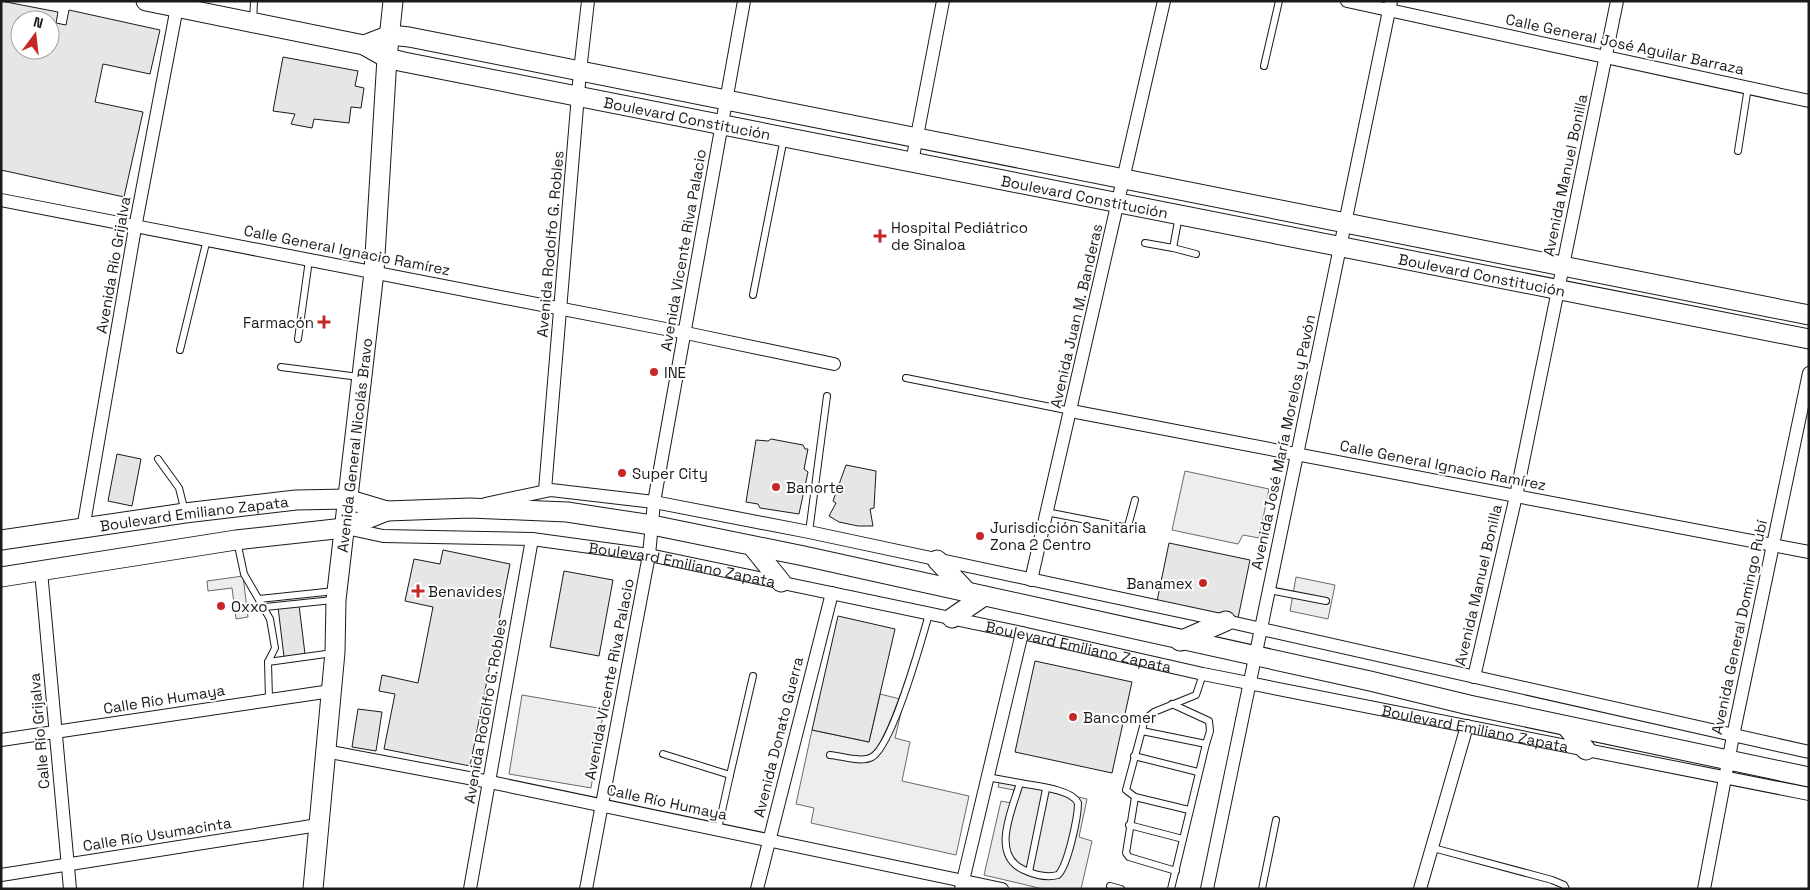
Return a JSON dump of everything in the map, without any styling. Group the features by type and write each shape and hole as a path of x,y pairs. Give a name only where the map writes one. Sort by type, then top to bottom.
{"main road":[{"name":"Boulevard Constitución","path":"146,1 204,10 253,23 364,46 387,58 1809,338"},
{"name":"Avenida General Nicolás Bravo","path":"313,889 335,652 336,595 374,272 387,58 393,1"},
{"name":"Boulevard Constitución","path":"390,35 916,137 1809,315"},
{"path":"364,46 390,35"},
{"name":"Boulevard Emiliano Zapata","path":"1,540 185,513 296,500 347,499 387,511 470,508 536,509 652,525 976,594 1566,726 1727,769 1809,777"},
{"name":"Boulevard Emiliano Zapata","path":"1,577 236,540 344,528 387,511"},
{"path":"752,546 781,582"},
{"path":"937,560 976,594 952,618"},
{"path":"1180,641 1226,621"},
{"path":"1566,726 1586,750"}],"street":[{"name":"Avenida Rodolfo G. Robles","path":"545,490 580,71 588,1"},
{"name":"Avenida Vicente Riva Palacio","path":"586,889 648,555 654,502 686,333 744,1"},
{"path":"912,162 943,1"},
{"name":"Avenida Juan M. Banderas","path":"1031,580 1125,179 1164,1"},
{"name":"Calle General José Aguilar Barraza","path":"1347,1 1390,6 1605,57 1809,100"},
{"name":"Avenida Manuel Bonilla","path":"1474,677 1516,496 1617,1"},
{"name":"Avenida José María Morelos y Pavón","path":"1207,889 1390,6"},
{"name":"Avenida Río Grijalva","path":"84,529 135,228 177,7"},
{"name":"Calle General Ignacio Ramírez","path":"1,200 135,228 207,239 686,333 834,364"},
{"name":"Avenida General Domingo Rubí","path":"1704,889 1733,736 1809,373"},
{"name":"Calle General Ignacio Ramírez","path":"1071,411 1809,552"},
{"name":"Boulevard Emiliano Zapata","path":"470,508 545,490 599,494 654,502 809,532 1226,621 1809,752"},
{"name":"Boulevard Emiliano Zapata","path":"344,528 384,536 532,539 648,555 1022,633 1202,674 1586,750 1727,769 1809,794"},
{"name":"Avenida Rodolfo G. Robles","path":"470,889 532,539"},
{"name":"Calle Río Grijalva","path":"41,571 70,889"},
{"name":"Avenida Donato Guerra","path":"757,889 832,593"},
{"path":"962,885 1022,633"},
{"name":"Calle Río Humaya","path":"1,740 331,691"},
{"path":"1420,889 1467,726"},
{"name":"Calle Río Humaya","path":"325,751 490,782 718,829 962,885 1002,889"},
{"name":"Calle Río Usumacinta","path":"1,875 318,825"}],"lane":[{"path":"253,23 254,1"},
{"path":"1264,66 1279,1"},
{"path":"1738,151 1748,87"},
{"path":"753,295 784,136"},
{"path":"1173,248 1180,214"},
{"path":"180,350 207,239"},
{"path":"1145,243 1196,254"},
{"path":"298,339 309,260"},
{"path":"281,367 363,378"},
{"path":"906,378 1071,411"},
{"path":"809,532 827,396"},
{"path":"158,459 179,488 185,513"},
{"path":"1046,512 1123,527 1128,526 1135,500"},
{"path":"236,540 242,568 270,619 275,648 268,662 270,699"},
{"path":"1269,590 1326,601"},
{"path":"259,599 336,595"},
{"path":"265,607 336,595"},
{"path":"830,755 864,759 872,757 878,752 887,737 930,614"},
{"path":"268,662 335,652"},
{"path":"1189,810 1135,797 1126,790 1134,756 1148,715 1196,695 1202,674"},
{"path":"718,829 753,676"},
{"path":"1171,889 1198,772 1210,731 1209,721 1172,704"},
{"path":"1142,731 1206,744"},
{"path":"664,754 730,775"},
{"path":"1134,756 1198,772"},
{"path":"987,776 1020,783 1074,796 1078,803 1078,808 1062,871 1053,877 1029,872 1015,866 1005,847 1020,783"},
{"path":"1029,872 1046,789"},
{"path":"1135,797 1126,848 1129,857 1176,871"},
{"path":"1262,889 1276,820"},
{"path":"1129,825 1183,838"},
{"path":"1433,848 1552,880 1564,885 1566,889"},
{"path":"1110,886 1121,889"}],"shaded area":[{"path":"1185,471 1269,489 1259,538 1243,535 1238,544 1172,530"},
{"path":"243,576 248,617 236,619 232,588 208,591 207,581"},
{"path":"1296,577 1335,585 1328,619 1290,611"},
{"path":"880,694 904,700 895,738 910,742 902,781 969,796 956,855 811,823 814,808 796,804 812,730 869,742"},
{"path":"522,695 604,709 591,788 509,774"},
{"path":"1000,779 1087,799 1079,837 1092,841 1081,889 1043,889 984,875 1001,801 1011,803 1014,790 998,787"}],"building":[{"path":"1,1 48,10 10,10 10,60 60,60 60,24 66,25 69,10 160,30 150,74 103,64 95,102 143,112 124,197 1,170"},
{"path":"283,57 358,71 355,86 364,88 361,108 351,107 349,123 314,119 312,128 291,124 295,114 273,111"},
{"name":"Banorte","path":"771,439 803,445 805,449 808,449 804,469 808,472 799,514 760,508 758,504 746,502 756,440 768,441"},
{"path":"117,454 141,459 132,506 108,501"},
{"path":"846,465 876,471 874,508 870,509 873,526 858,526 839,522 829,516 836,503 833,501"},
{"name":"Banamex","path":"1169,543 1250,560 1237,623 1156,606"},
{"path":"443,550 510,564 470,766 384,749 395,694 379,691 382,675 418,683 433,607 405,601 414,559 440,564"},
{"path":"564,571 613,580 599,656 550,647"},
{"path":"299,605 305,654 284,657 278,607"},
{"path":"838,616 895,629 869,742 812,730"},
{"name":"Bancomer","path":"1035,661 1132,682 1112,773 1015,752"},
{"path":"358,709 382,712 376,751 352,747"}],"place":[{"name":"Hospital Pediátrico de Sinaloa","path":"880,236"},
{"name":"Farmacón","path":"324,322"},
{"name":"INE","path":"654,372"},
{"name":"Super City","path":"622,473"},
{"name":"Banorte","path":"776,487"},
{"name":"Jurisdicción Sanitaria Zona 2 Centro","path":"980,536"},
{"name":"Banamex","path":"1203,583"},
{"name":"Benavides","path":"418,591"},
{"name":"Oxxo","path":"221,606"},
{"name":"Bancomer","path":"1073,717"}]}
